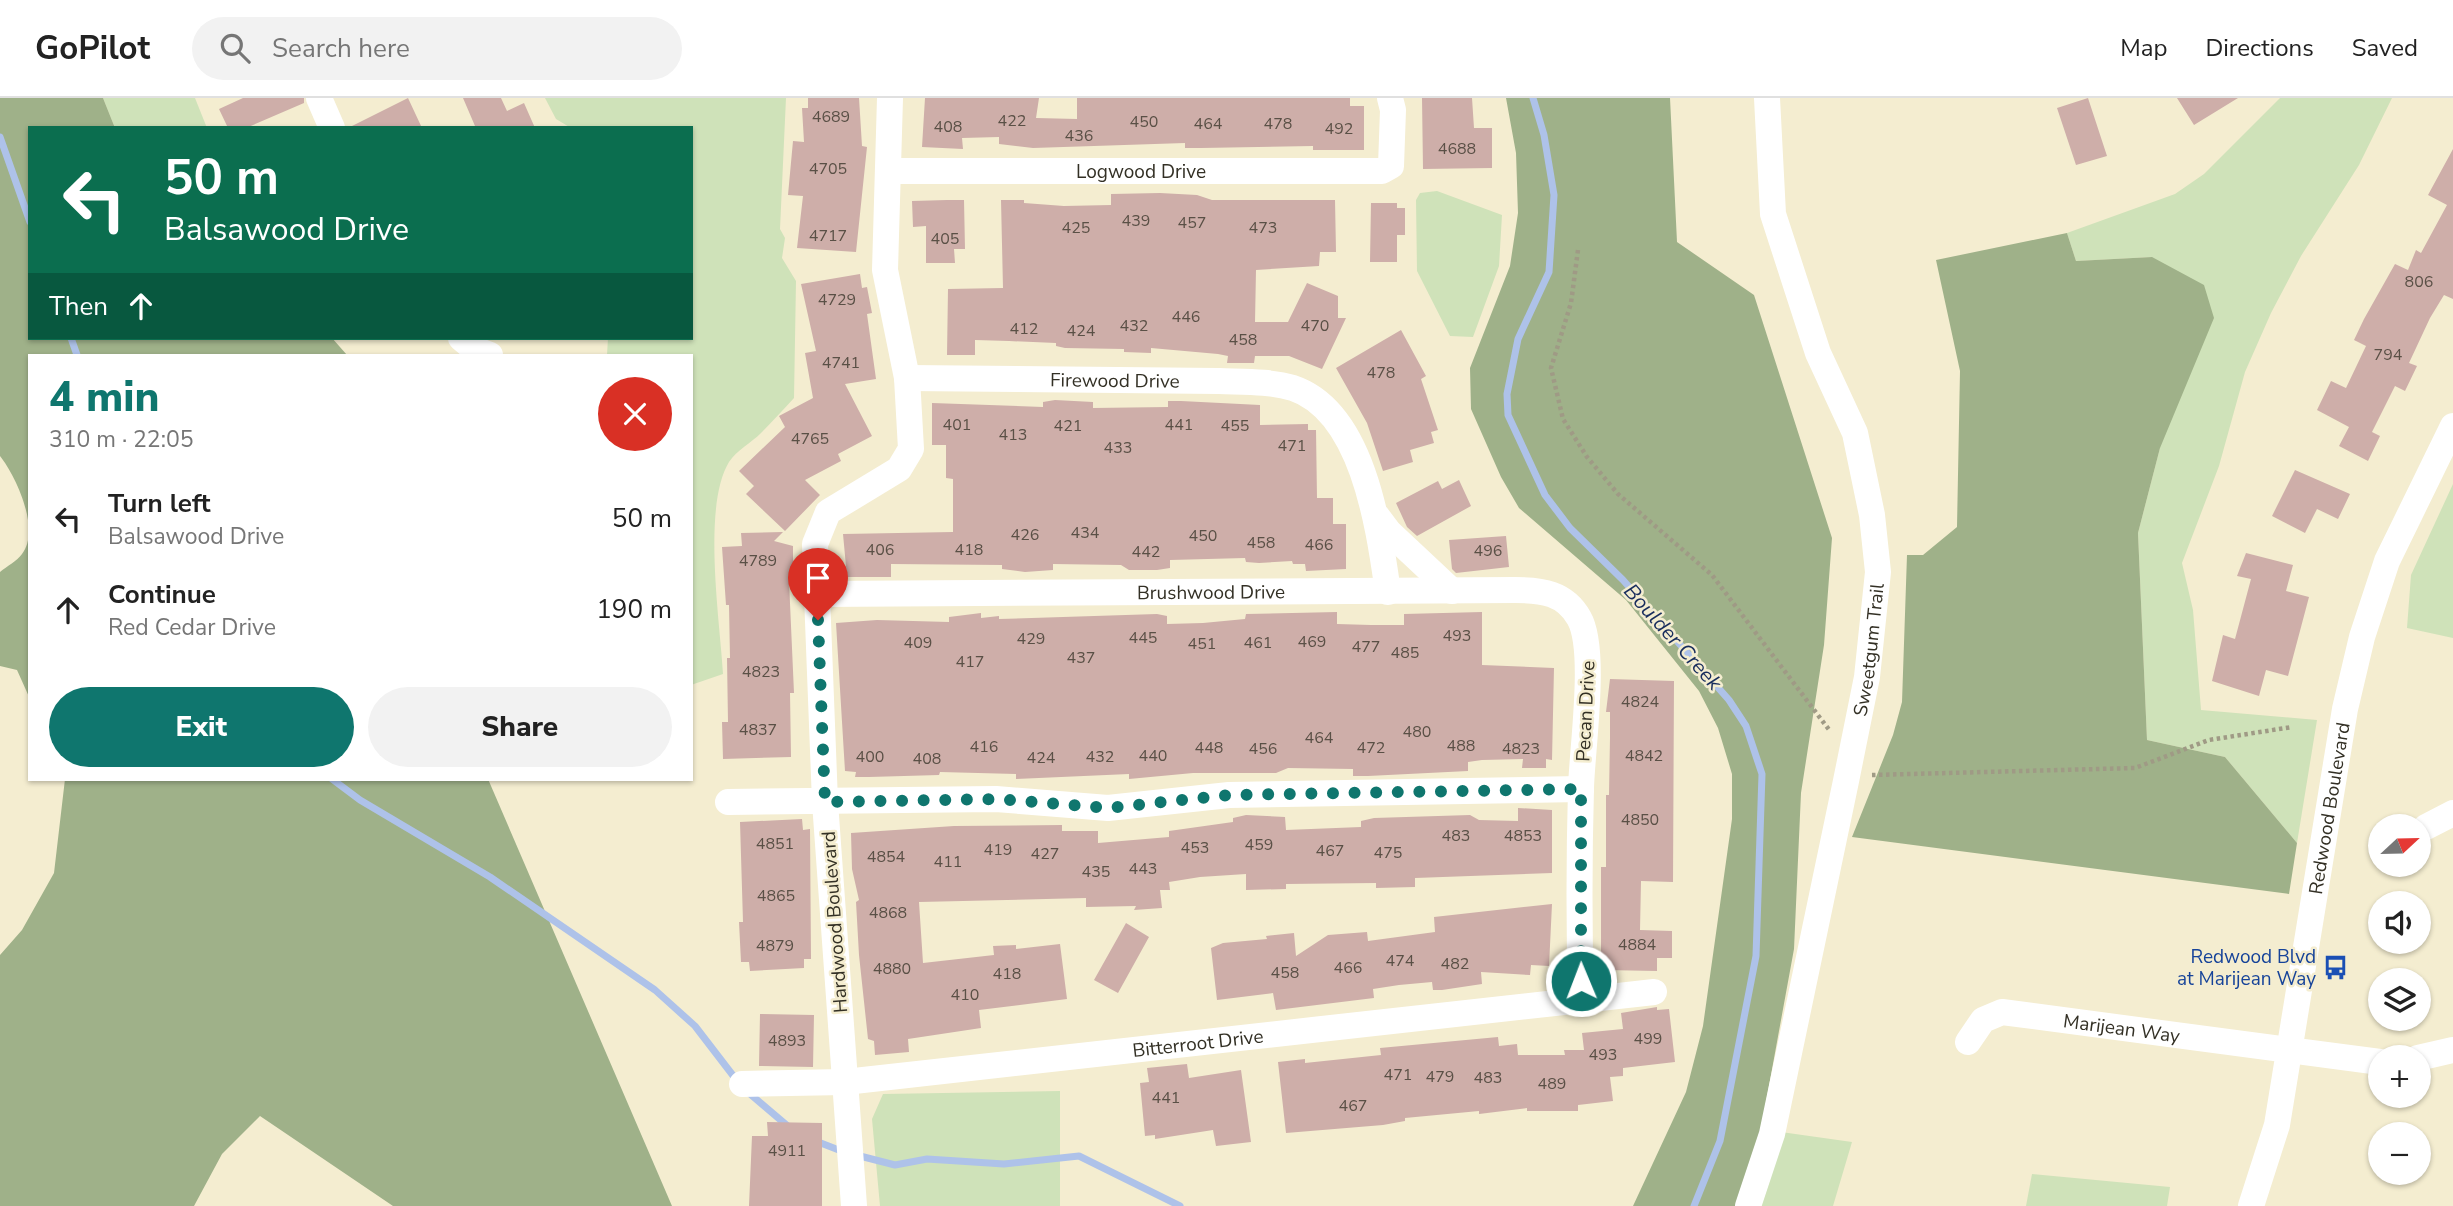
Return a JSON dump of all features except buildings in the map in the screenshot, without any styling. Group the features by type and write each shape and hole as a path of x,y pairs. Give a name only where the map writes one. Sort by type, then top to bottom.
{"street":[{"path":"319,98 331,126"},
{"name":"Hardwood Boulevard","path":"854,1206 825,802 815,544 828,512 891,475 906,461 911,449 907,378 885,270 890,98"},
{"name":"Logwood Drive","path":"889,171 1371,172 1391,166 1393,110 1390,98"},
{"name":"Sweetgum Trail","path":"1748,1206 1772,1134 1849,766 1867,677 1878,572 1872,515 1855,433 1818,353 1773,214 1768,98"},
{"path":"463,340 474,349 487,354"},
{"name":"Firewood Drive","path":"907,378 1270,383 1293,388 1320,406 1334,420 1353,450 1376,515"},
{"name":"Redwood Boulevard","path":"2250,1206 2277,1125 2345,709 2362,637 2387,561 2453,426"},
{"path":"1376,515 1389,532 1452,591"},
{"path":"1376,515 1388,592"},
{"name":"Brushwood Drive","path":"817,594 1205,590 1547,592 1573,608 1586,631"},
{"name":"Pecan Drive","path":"1581,1002 1581,789 1586,631"},
{"path":"727,802 996,799 1108,808 1229,795 1581,789"},
{"path":"2431,824 2453,813"},
{"name":"Bitterroot Drive","path":"742,1084 845,1082 1654,992"},
{"name":"Marijean Way","path":"1968,1042 1983,1020 2002,1012 2368,1060"},
{"path":"2431,1055 2453,1050"}],"path":[{"path":"1578,250 1572,303 1550,368 1563,419 1587,457 1618,494 1712,575 1849,766 2135,768 2209,740 2292,727"}],"green space":[{"path":"0,98 103,98 114,126 28,126 28,340 334,340 346,354 28,354 28,518 19,489 0,456"},
{"path":"103,98 195,98 206,126 114,126"},
{"path":"545,98 786,98 780,229 785,238 782,258 796,281 794,398 761,433 732,458 721,482 714,534 723,674 693,684 693,354 607,354 608,340 693,340 693,126 568,126 556,119"},
{"path":"1506,98 1670,98 1677,242 1754,295 1832,538 1824,645 1801,793 1794,949 1760,1135 1736,1206 1633,1206 1686,1092 1703,1026 1732,819 1732,774 1718,728 1699,691 1626,600 1519,508 1501,477 1471,409 1470,368 1510,266 1518,213 1516,153"},
{"path":"2280,98 2392,98 2359,165 2301,256 2271,313 2245,372 2219,466 2182,563 2193,610 2201,710 2317,720 2297,843 2225,757 2147,740 2138,533 2160,448 2152,257 2076,261 2067,233 2175,194 2204,174"},
{"path":"1437,191 1502,215 1499,266 1473,337 1450,336 1417,271 1416,200 1420,193"},
{"path":"2067,233 2076,261 2152,257 2204,285 2214,318 2160,448 2138,533 2147,740 2225,757 2297,843 2289,894 1852,837 1893,735 1902,702 1907,555 1923,555 1957,527 1960,371 1936,260"},
{"path":"2453,484 2453,638 2407,628 2411,575"},
{"path":"28,538 28,695 17,670 0,666 0,572 22,554"},
{"path":"65,781 489,781 672,1206 393,1206 260,1116 222,1154 194,1206 0,1206 0,955 22,930 54,873"},
{"path":"1060,1091 1060,1206 880,1206 872,1119 883,1094"},
{"path":"1781,1132 1852,1142 1833,1206 1758,1206"},
{"path":"2032,1174 2170,1187 2167,1206 2026,1206"}],"waterway":[{"name":"Boulder Creek","path":"1533,98 1544,135 1554,195 1549,272 1518,339 1507,394 1508,415 1545,495 1570,528 1623,580 1729,700 1746,726 1762,774 1756,956 1720,1141 1694,1206"},
{"path":"0,137 28,216"},
{"path":"72,340 77,354"},
{"path":"335,781 360,800 490,877 655,990 695,1026 738,1082"},
{"path":"749,1093 790,1128"},
{"path":"813,1140 844,1152"},
{"path":"856,1155 895,1165 927,1159 1004,1164 1079,1156 1180,1206"}],"place":[{"name":"Redwood Blvd at Marijean Way","path":"2336,967"}],"route":[{"path":"818,620 825,802 996,799 1108,808 1229,795 1581,789 1581,981"}]}
